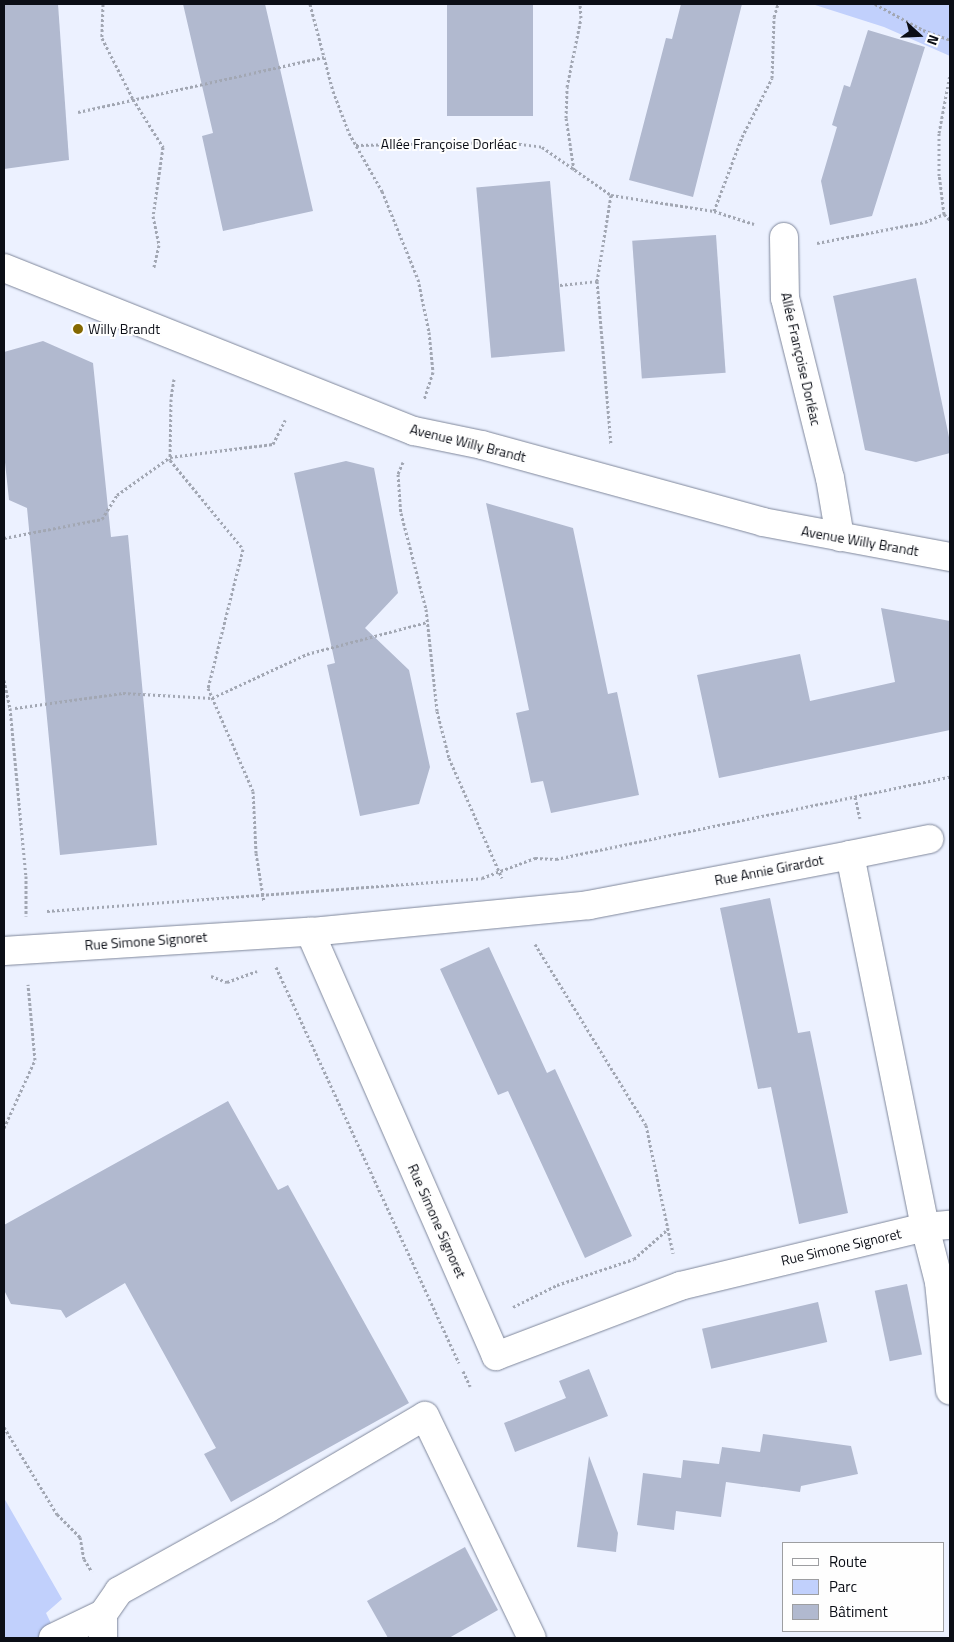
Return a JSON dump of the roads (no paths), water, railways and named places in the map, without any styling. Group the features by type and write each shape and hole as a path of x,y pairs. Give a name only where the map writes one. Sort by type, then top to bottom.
{"street":[{"name":"Allée Françoise Dorléac","path":"784,237 785,298 830,478 840,537"},
{"name":"Avenue Willy Brandt","path":"4,268 414,431 482,445 615,484 763,522 950,557"},
{"name":"Rue Annie Girardot","path":"310,932 589,905 929,839"},
{"path":"850,855 937,1226 939,1282 950,1390"},
{"name":"Rue Simone Signoret","path":"15,950 268,932 310,932 496,1356 680,1286 937,1226"},
{"path":"53,1638 103,1626 119,1591 267,1509 425,1416 532,1638"}],"place":[{"name":"Willy Brandt","path":"78,329"}]}
